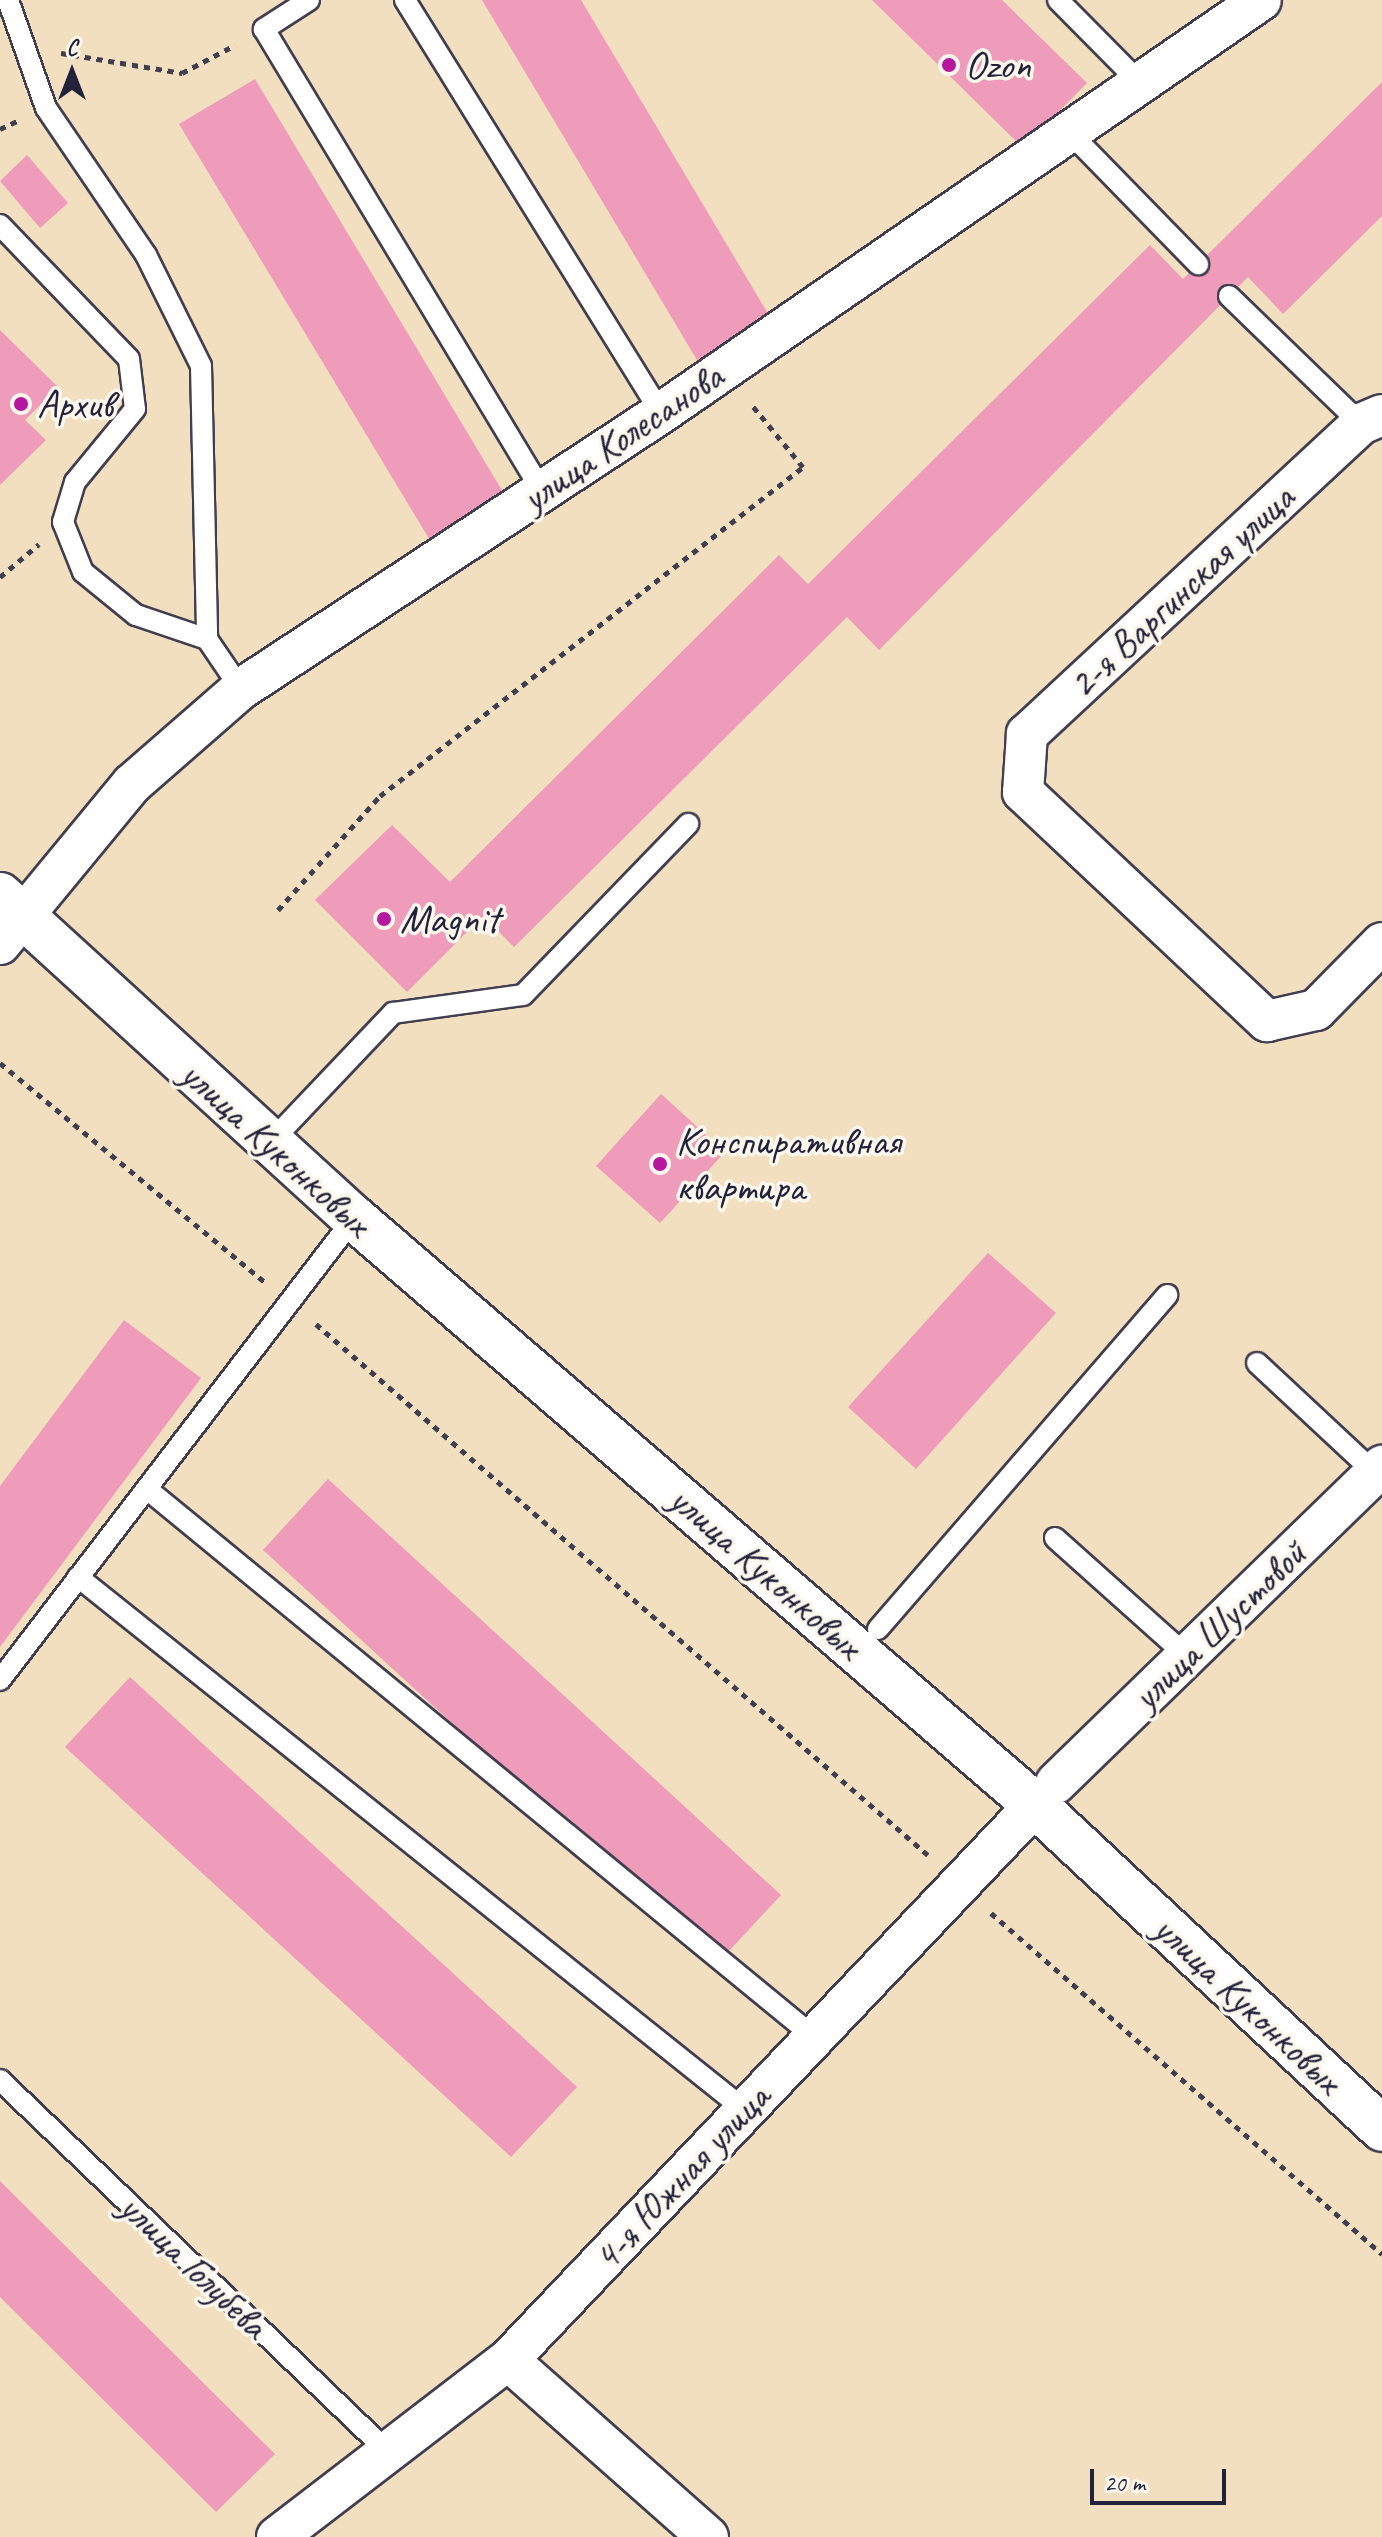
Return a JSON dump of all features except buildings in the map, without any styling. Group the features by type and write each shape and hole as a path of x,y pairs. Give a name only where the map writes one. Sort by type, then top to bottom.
{"main road":[{"name":"улица Куконковых","path":"7,919 140,1026 417,1233 878,1629 1382,2129"},
{"name":"улица Куконковых","path":"140,1026 354,1218 1045,1794 1382,2088"}],"street":[{"name":"улица Колесанова","path":"7,919 132,784 241,689 661,413 1261,0"},
{"name":"2-я Варгинская улица","path":"1371,420 1027,734 1023,792 1267,1021 1316,1010 1382,943"},
{"name":"улица Шустовой","path":"1045,1794 1378,1470"},
{"name":"4-я Южная улица","path":"277,2537 508,2360 1045,1794"},
{"path":"508,2360 708,2537"}],"lane":[{"path":"8,0 46,108 146,255 201,366 207,639 241,689"},
{"path":"309,0 264,29 542,491"},
{"path":"405,0 661,413"},
{"path":"1058,0 1140,83"},
{"path":"1069,132 1198,264"},
{"path":"0,225 129,359 135,409 75,482 63,522 83,572 136,615 207,639"},
{"path":"1229,296 1371,420"},
{"path":"281,1131 393,1013 523,995 688,824"},
{"path":"0,1680 354,1218"},
{"path":"878,1629 1167,1295"},
{"path":"1257,1363 1378,1470"},
{"path":"147,1489 813,2036"},
{"path":"1055,1538 1187,1656"},
{"path":"78,1577 745,2110"},
{"name":"улица Голубева","path":"0,2080 388,2452"}],"path":[{"path":"25,47 182,73 264,29"},
{"path":"278,910 380,796 803,467 724,370"},
{"path":"0,577 63,522"},
{"path":"0,1063 288,1301 1382,2254"}],"place":[{"name":"Ozon","path":"949,65"},
{"name":"Архив","path":"21,404"},
{"name":"Magnit","path":"384,919"},
{"name":"Конспиративная квартира","path":"660,1164"}]}
